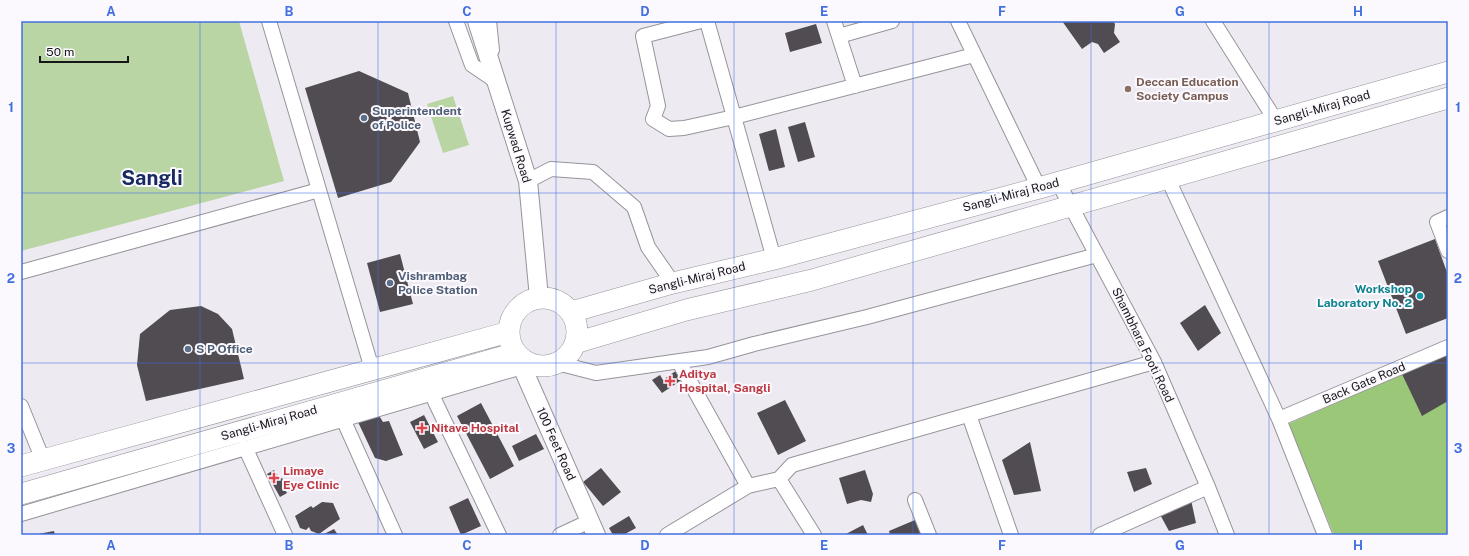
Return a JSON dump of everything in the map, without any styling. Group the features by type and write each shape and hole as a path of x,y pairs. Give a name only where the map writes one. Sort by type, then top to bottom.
{"highway":[{"name":"Sangli-Miraj Road","path":"571,312 673,283 774,259 1049,185 1448,72"},
{"name":"Sangli-Miraj Road","path":"575,343 686,310 812,280 1448,98"},
{"path":"539,298 547,298 558,301 567,307 571,312 577,327 577,338 573,348 566,357 557,363 546,366 535,365 525,360 519,360 511,343 509,332 511,321 516,311 525,303 539,298"},
{"name":"Sangli-Miraj Road","path":"21,466 509,332"},
{"name":"Sangli-Miraj Road","path":"21,494 519,360"}],"main road":[{"name":"Kupwad Road","path":"477,21 528,181 539,298"},
{"name":"100 Feet Road","path":"519,360 593,528"}],"street":[{"path":"269,21 372,369"},
{"path":"456,21 472,65 497,82"},
{"path":"488,21 497,82"},
{"path":"701,21 644,36 658,106 653,119 669,129 684,128 734,117 974,55"},
{"path":"707,21 774,259"},
{"path":"834,21 855,86"},
{"path":"839,36 892,21"},
{"name":"Shambhara Footi Road","path":"958,21 974,55 1049,185 1071,206 1154,362 1227,535"},
{"path":"1213,21 1276,121"},
{"path":"528,181 551,169 593,172 634,207 648,247 673,283"},
{"path":"1168,179 1279,419 1325,535"},
{"path":"21,272 319,190"},
{"path":"1442,220 1448,251"},
{"path":"557,363 596,373 708,357 754,344 868,317 1097,255"},
{"name":"Back Gate Road","path":"1279,419 1448,347"},
{"path":"21,514 432,393 519,360"},
{"path":"679,362 748,486"},
{"path":"667,535 748,486 779,479 792,465 1154,362"},
{"path":"432,393 499,535"},
{"path":"21,406 43,460"},
{"path":"969,415 1011,535"},
{"path":"343,419 395,535"},
{"path":"245,447 285,535"},
{"path":"779,479 814,535"},
{"path":"1100,535 1208,487"},
{"path":"915,500 929,535"},
{"path":"560,535 593,528"}],"green space":[{"path":"21,21 239,21 284,181 21,251"},
{"path":"453,96 469,145 443,153 427,104"},
{"path":"1448,354 1448,535 1334,535 1288,424"}],"building":[{"path":"1062,21 1113,21 1115,24 1114,33 1120,42 1104,53 1098,44 1092,42 1082,49"},
{"path":"816,24 822,43 790,52 785,33"},
{"name":"Superintendent of Police","path":"359,71 408,93 420,142 391,182 338,198 305,88"},
{"path":"805,122 815,157 798,162 788,127"},
{"path":"776,129 785,167 769,171 759,134"},
{"name":"Workshop Laboratory No. 2","path":"1435,239 1448,275 1448,318 1406,334 1378,261"},
{"name":"Vishrambag Police Station","path":"400,254 413,304 380,312 367,263"},
{"path":"1205,305 1221,333 1198,351 1180,323"},
{"name":"S P Office","path":"201,306 218,314 232,329 244,379 146,401 137,365 140,334 170,310"},
{"path":"1448,354 1448,401 1422,416 1402,374"},
{"path":"677,370 683,379 662,393 652,380 660,375 663,380"},
{"path":"785,400 806,441 778,455 757,413"},
{"path":"481,403 514,466 490,479 457,416"},
{"path":"378,414 383,422 389,421 403,455 386,461 375,458 358,422"},
{"path":"424,415 438,442 424,449 410,422"},
{"path":"536,434 544,449 519,461 512,446"},
{"path":"1030,442 1041,491 1014,495 1002,460"},
{"path":"601,468 621,492 603,506 583,482"},
{"path":"1146,468 1152,484 1134,492 1127,472"},
{"path":"274,470 287,486 284,488 287,493 280,497 267,474"},
{"path":"865,470 873,494 871,502 861,500 847,504 839,478"},
{"path":"1190,495 1196,523 1169,531 1157,509"},
{"path":"468,498 481,526 461,535 449,507"},
{"path":"322,502 333,503 340,519 319,534 311,531 309,527 306,530 300,528 295,516 311,506 313,508"},
{"path":"629,516 636,528 623,535 613,535 609,528"},
{"path":"915,520 921,535 890,535 889,531"},
{"path":"863,525 868,535 844,535"},
{"path":"334,529 338,535 322,535"},
{"path":"54,531 55,535 38,535 38,534"}],"place":[{"name":"Deccan Education Society Campus","path":"1128,89"},
{"name":"Superintendent of Police","path":"364,118"},
{"name":"Vishrambag Police Station","path":"390,283"},
{"name":"Workshop Laboratory No. 2","path":"1420,296"},
{"name":"S P Office","path":"188,349"},
{"name":"Aditya Hospital, Sangli","path":"670,381"},
{"name":"Nitave Hospital","path":"422,428"},
{"name":"Limaye Eye Clinic","path":"274,478"}],"district":[{"name":"Sangli","path":"152,178"}]}
